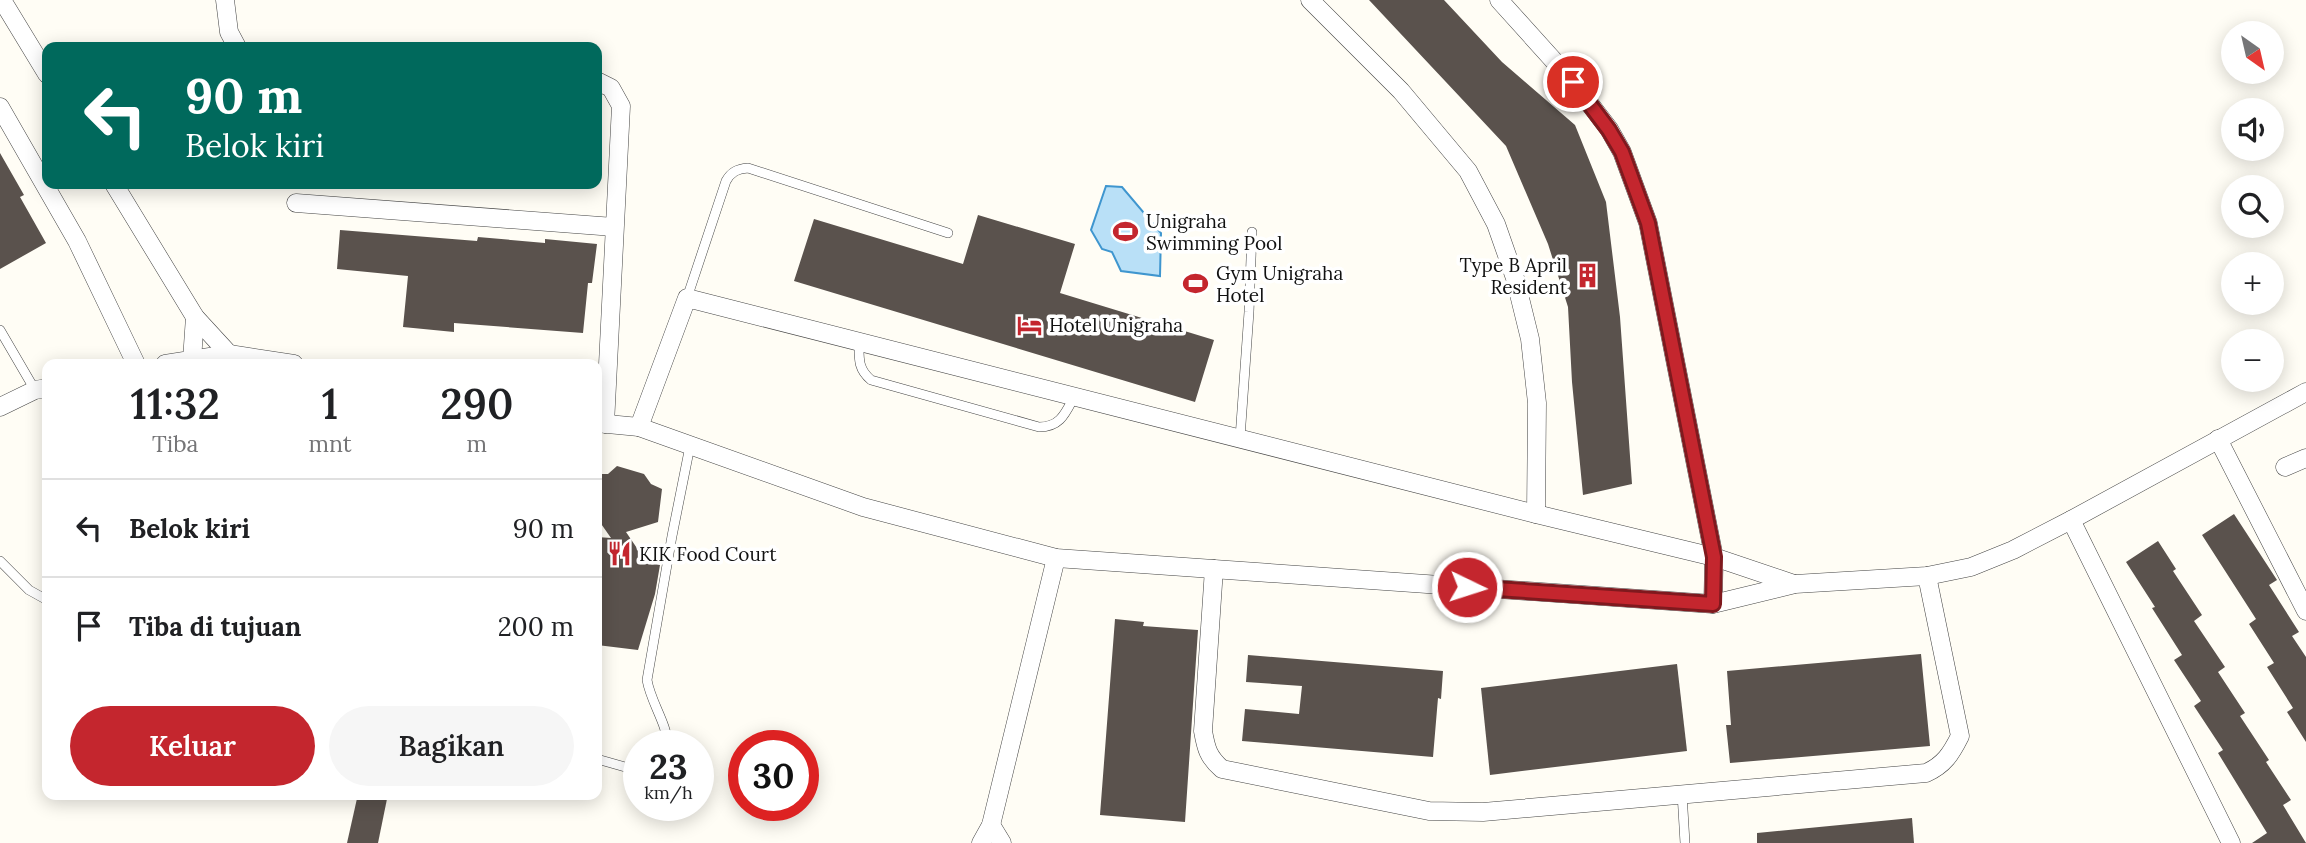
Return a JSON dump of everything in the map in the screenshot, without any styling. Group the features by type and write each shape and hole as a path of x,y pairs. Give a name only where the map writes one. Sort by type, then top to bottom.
{"street":[{"path":"2,0 42,66"},
{"path":"225,0 229,32 234,42"},
{"path":"1310,0 1401,91 1468,170 1496,224 1515,278 1530,339 1537,403 1536,514"},
{"path":"1499,0 1573,82 1609,130 1622,152 1648,223 1714,557 1713,604"},
{"path":"602,84 611,88 621,106 602,409"},
{"path":"0,107 7,135 42,188"},
{"path":"42,189 77,242 134,359"},
{"path":"117,189 195,317 229,354"},
{"path":"296,203 614,227"},
{"path":"639,427 687,299 1714,557 1795,584"},
{"path":"192,359 195,317"},
{"path":"198,359 229,354 262,359"},
{"path":"0,407 41,389"},
{"path":"602,424 639,427 863,507 1056,558 1713,604 1795,584 1927,576 1971,567 2013,550 2071,520 2306,392"},
{"path":"2218,439 2306,611"},
{"path":"2285,467 2306,458"},
{"path":"2071,520 2231,843"},
{"path":"981,843 991,825 1056,558"},
{"path":"1214,569 1203,730 1206,750 1212,761 1222,769 1429,811 1483,812 1926,773 1940,767 1951,754 1960,736 1927,576"},
{"path":"991,825 1002,843"}],"lane":[{"path":"687,299 726,181 730,174 740,168 748,167 948,233"},
{"path":"1240,438 1252,232"},
{"path":"0,330 41,389"},
{"path":"859,343 859,366 871,380 1039,427 1056,424 1063,418 1074,397"},
{"path":"666,730 649,689 648,680 690,446"},
{"path":"0,561 29,590 42,597"},
{"path":"602,760 623,766"},
{"path":"1682,793 1685,843"}],"water":[{"name":"Unigraha Swimming Pool","path":"1106,186 1122,187 1161,233 1160,276 1121,271 1112,252 1102,249 1091,230"}],"building":[{"name":"Type B April Resident","path":"1369,0 1444,0 1502,62 1575,125 1606,202 1620,317 1632,484 1583,495 1568,307 1548,244 1506,146"},
{"path":"0,153 24,195 20,197 46,243 0,269"},
{"path":"978,215 1075,244 1060,293 1214,340 1195,402 794,281 814,219 963,264"},
{"path":"340,230 477,241 478,237 597,244 592,283 588,283 583,333 454,323 454,332 403,327 408,276 337,269"},
{"name":"KIK Food Court","path":"617,466 644,474 651,484 662,489 658,522 626,532 645,560 660,565 655,594 638,650 602,646 602,537 611,538 602,525 602,474 608,474"},
{"path":"2234,514 2277,580 2269,585 2299,632 2292,636 2306,657 2306,742 2287,712 2293,708 2267,667 2274,663 2249,624 2256,619 2202,535"},
{"path":"2158,541 2176,569 2173,571 2202,615 2194,621 2225,667 2218,672 2245,713 2240,716 2291,800 2283,805 2306,843 2252,843 2267,833 2218,753 2223,750 2194,706 2201,701 2174,660 2182,655 2126,562"},
{"path":"1115,619 1144,622 1143,626 1198,630 1185,822 1100,815"},
{"path":"1921,654 1930,746 1730,763 1726,725 1731,725 1727,671"},
{"path":"1248,655 1443,671 1433,757 1242,741 1245,709 1299,714 1302,686 1246,682"},
{"path":"1677,664 1687,751 1490,775 1481,688"},
{"path":"357,800 387,800 378,843 347,843"},
{"path":"1912,818 1914,843 1757,843 1757,833"}],"place":[{"name":"Unigraha Swimming Pool","path":"1126,232"},
{"name":"Type B April Resident","path":"1587,276"},
{"name":"Gym Unigraha Hotel","path":"1196,284"},
{"name":"Hotel Unigraha","path":"1029,325"},
{"name":"KIK Food Court","path":"619,554"}],"route":[{"path":"1467,587 1713,604 1714,557 1648,223 1622,152 1573,82"}]}
